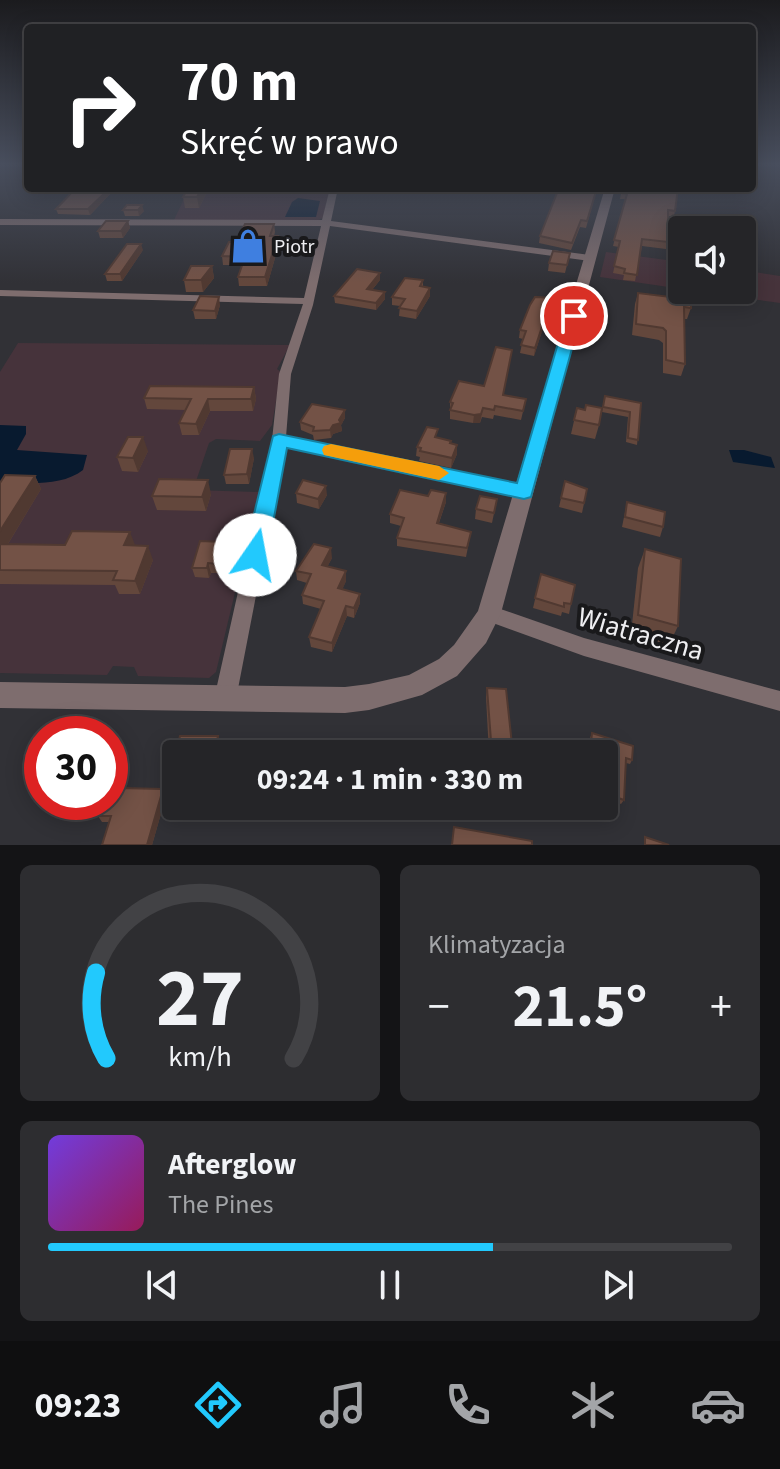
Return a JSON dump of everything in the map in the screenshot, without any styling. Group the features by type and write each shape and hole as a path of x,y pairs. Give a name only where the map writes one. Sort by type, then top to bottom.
{"street":[{"path":"225,699 279,440 285,374 309,301 331,204"},
{"path":"0,695 345,700 398,692 435,677 452,665 477,639 489,613 605,204"},
{"path":"0,222 327,223 590,258"},
{"path":"0,293 140,293 197,299 309,301"},
{"path":"279,440 524,492"},
{"name":"Wiatraczna","path":"489,613 584,647 780,701"}],"shaded area":[{"path":"181,204 326,204 323,218 316,221 174,220"},
{"path":"606,252 668,260 668,287 600,277"},
{"path":"756,272 780,276 780,303 756,300"},
{"path":"18,343 290,345 277,369 281,372 272,425 260,441 216,439 209,443 193,490 259,492 216,672 209,678 138,676 134,667 113,666 107,675 0,673 0,372"}],"water":[{"path":"291,204 319,204 316,217 285,217"},
{"path":"0,425 26,426 26,434 17,450 87,455 83,470 54,482 0,482"},
{"path":"729,450 744,450 771,457 775,468 733,462"}],"building":[{"path":"60,204 93,204 88,209 56,209"},
{"path":"552,204 592,204 587,221 581,220 572,243 540,236"},
{"path":"624,204 676,204 675,211 668,210 668,242 642,239 637,275 624,273 625,269 614,266 620,241 614,240"},
{"path":"127,205 142,205 138,210 123,210"},
{"path":"106,221 128,221 121,231 98,231"},
{"path":"245,224 274,224 270,236 278,236 265,277 238,277 245,257 222,256 229,242 236,242"},
{"path":"127,244 141,244 120,274 105,274"},
{"path":"553,251 570,253 567,265 549,263"},
{"path":"191,266 212,266 201,280 184,280"},
{"path":"357,269 380,273 367,289 385,292 376,303 334,296"},
{"path":"405,278 423,280 420,286 430,288 417,311 399,308 405,299 392,297"},
{"path":"638,293 668,297 668,304 691,304 691,308 684,307 685,364 666,360 666,331 663,328 636,324"},
{"path":"200,296 219,297 215,311 193,310"},
{"path":"535,297 557,298 551,319 545,318 535,348 521,345 526,331 520,330"},
{"path":"496,347 512,350 503,395 526,399 523,411 495,406 494,410 483,408 481,414 474,415 450,410 459,381 484,386"},
{"path":"150,386 254,387 251,399 208,399 196,424 179,423 191,399 144,398"},
{"path":"605,396 641,403 638,440 628,438 630,412 603,407"},
{"path":"312,404 345,410 339,420 341,423 333,425 330,430 313,431 314,427 300,422"},
{"path":"586,405 602,408 599,425 574,420 577,408 585,410"},
{"path":"427,427 438,429 435,437 457,445 452,458 420,451 421,448 417,447"},
{"path":"128,437 143,437 133,458 117,457"},
{"path":"230,449 252,449 247,474 224,475"},
{"path":"5,475 35,476 0,531 0,483"},
{"path":"159,479 208,480 202,497 152,496"},
{"path":"303,480 326,486 318,499 296,493"},
{"path":"565,481 587,489 584,503 561,498"},
{"path":"400,490 428,496 431,490 446,493 437,523 471,532 467,548 397,538 404,518 390,514"},
{"path":"480,496 497,499 494,513 476,509"},
{"path":"627,502 665,512 663,527 625,517"},
{"path":"72,531 130,532 124,545 148,546 135,581 113,580 117,571 0,570 0,544 65,545"},
{"path":"200,541 225,542 219,564 208,563 207,568 192,568"},
{"path":"314,544 331,548 322,565 346,571 338,588 360,594 354,608 346,606 332,643 309,637 324,601 302,595 311,574 296,571"},
{"path":"645,549 681,559 678,626 638,615"},
{"path":"541,574 575,585 571,604 564,603 564,607 535,598"},
{"path":"487,688 506,689 511,740 491,740"},
{"path":"592,733 614,740 591,740"},
{"path":"180,736 218,736 217,740 179,740"},
{"path":"618,741 633,746 632,760 626,758 624,800 618,798"},
{"path":"128,788 162,789 147,845 102,845 110,820 128,820"},
{"path":"454,827 532,841 532,845 452,845"},
{"path":"645,837 669,845 645,845"}],"slow traffic":[{"path":"331,450 439,473"}],"place":[{"name":"Piotr","path":"248,246"}],"route":[{"path":"255,555 279,440 524,492 574,316"}]}
